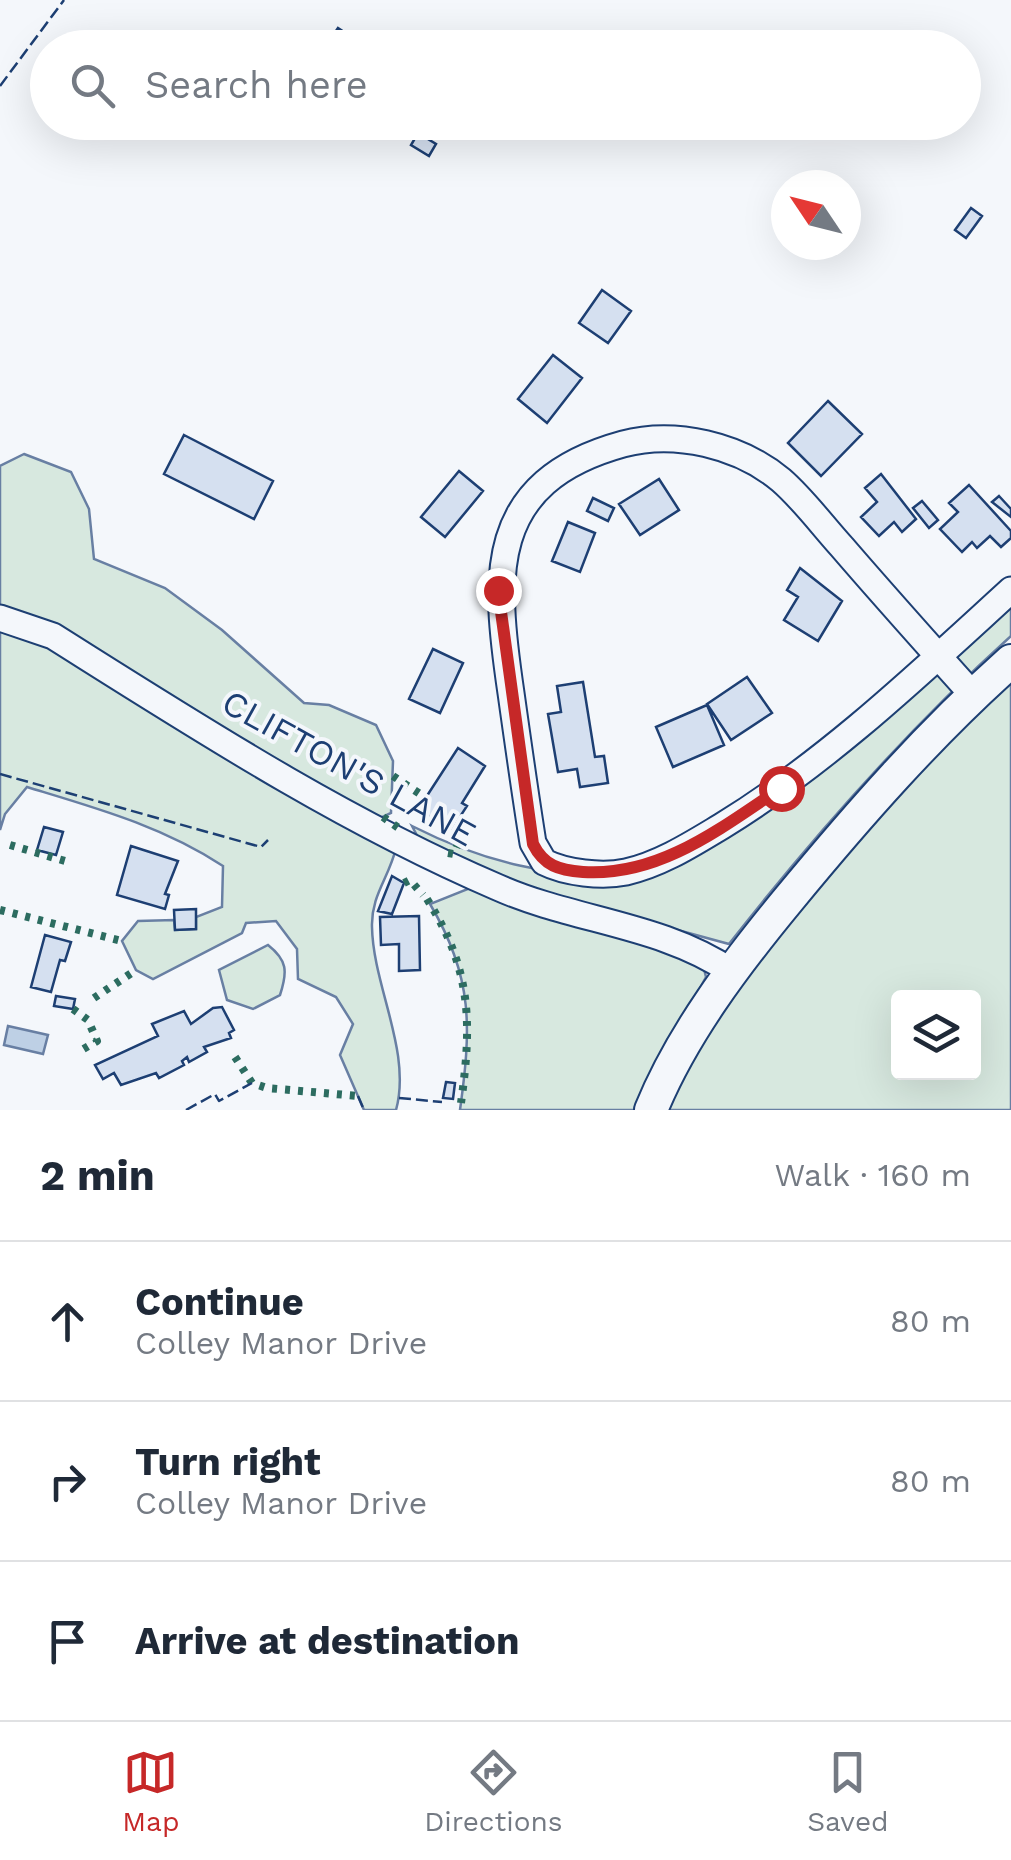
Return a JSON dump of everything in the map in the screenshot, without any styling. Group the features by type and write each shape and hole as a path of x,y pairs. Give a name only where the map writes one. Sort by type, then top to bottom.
{"main road":[{"path":"651,1110 688,1039 732,972 868,803 1011,661"}],"street":[{"path":"973,695 938,657 782,480 761,466 705,443 634,442 575,462 548,481 526,505 502,564 499,610 533,844 544,862 558,869 621,874 691,845 812,764 938,657 1011,590"},
{"name":"CLIFTON'S LANE","path":"0,618 52,636 393,839 501,889 690,948 732,972"}],"shaded area":[{"path":"24,454 71,472 89,509 94,559 165,588 222,630 304,703 329,705 376,725 393,761 391,813 372,822 0,611 0,466"},
{"path":"1011,606 1011,636 863,784 729,944 549,895 421,843 412,826 467,850 520,866 633,878"},
{"path":"0,623 52,644 396,848 374,905 372,927 378,972 396,1042 400,1088 396,1110 364,1110 340,1055 353,1024 336,997 298,979 297,949 276,921 246,923 242,933 153,979 136,970 122,941 138,921 174,920 175,930 196,929 196,917 222,907 223,866 152,829 27,787 5,814 0,830"},
{"path":"1011,661 1011,1110 651,1110 688,1039"},
{"path":"475,886 703,965 706,977 634,1110 460,1110 466,1004 455,956 430,904"},
{"path":"268,945 284,967 280,995 253,1009 227,1000 219,970"}],"water":[{"path":"8,1026 48,1035 43,1054 4,1045"}],"building":[{"path":"414,140 436,144 429,156 411,145"},
{"path":"971,208 982,216 966,238 955,230"},
{"path":"602,290 631,311 608,343 579,323"},
{"path":"553,355 582,378 547,423 518,399"},
{"path":"828,401 862,434 821,476 788,443"},
{"path":"184,435 273,481 254,519 164,474"},
{"path":"459,471 483,491 445,537 421,517"},
{"path":"881,474 916,519 902,532 894,522 879,536 861,517 877,502 865,488"},
{"path":"659,479 679,510 640,535 619,504"},
{"path":"969,485 1011,531 1011,538 1001,547 990,536 977,548 972,542 962,552 940,529 958,512 949,503"},
{"path":"999,496 1011,509 1011,517 992,502"},
{"path":"593,498 614,508 608,521 587,511"},
{"path":"922,501 938,520 929,528 913,508"},
{"path":"568,522 595,533 580,572 552,561"},
{"path":"800,568 842,601 818,641 784,620 798,597 787,590"},
{"path":"433,649 463,663 440,713 409,699"},
{"path":"747,677 772,713 731,740 707,704"},
{"path":"583,682 595,757 604,756 608,783 580,787 577,769 558,772 548,714 561,712 557,686"},
{"path":"707,705 724,745 673,767 656,727"},
{"path":"458,748 485,766 462,803 467,806 452,829 442,822 431,823 423,802"},
{"path":"44,827 63,832 56,855 37,850"},
{"path":"131,846 178,861 165,894 169,895 165,909 117,895"},
{"path":"392,876 404,883 392,914 378,911"},
{"path":"196,909 196,929 175,930 174,910"},
{"path":"419,916 420,970 399,971 399,944 381,945 380,917"},
{"path":"45,935 71,942 65,961 60,960 51,992 31,987"},
{"path":"56,996 75,999 73,1009 54,1006"},
{"path":"222,1007 234,1030 229,1033 231,1038 204,1047 207,1052 189,1062 187,1057 182,1061 184,1065 159,1078 156,1073 121,1085 114,1073 103,1079 95,1065 158,1036 152,1024 184,1011 191,1024 213,1008"},
{"path":"446,1082 455,1083 453,1099 443,1098"}],"hedge":[{"path":"393,776 420,794"},
{"path":"448,853 454,854 469,814"},
{"path":"383,817 400,829"},
{"path":"10,845 65,861"},
{"path":"404,883 410,880 423,895"},
{"path":"427,899 453,950 465,998 467,1047 461,1103"},
{"path":"0,910 122,941"},
{"path":"94,998 136,970"},
{"path":"73,1009 88,1020 97,1041 80,1051"},
{"path":"235,1057 252,1083 267,1088 358,1096"}],"fence":[{"path":"42,30 64,0"},
{"path":"0,86 30,46"},
{"path":"0,774 261,847 268,840"},
{"path":"186,1110 215,1094 219,1101 252,1083"},
{"path":"358,1096 364,1110"},
{"path":"399,1098 442,1102"}],"route":[{"path":"498,590 533,844 544,862 558,869 621,874 647,866 691,845 781,788"}]}
